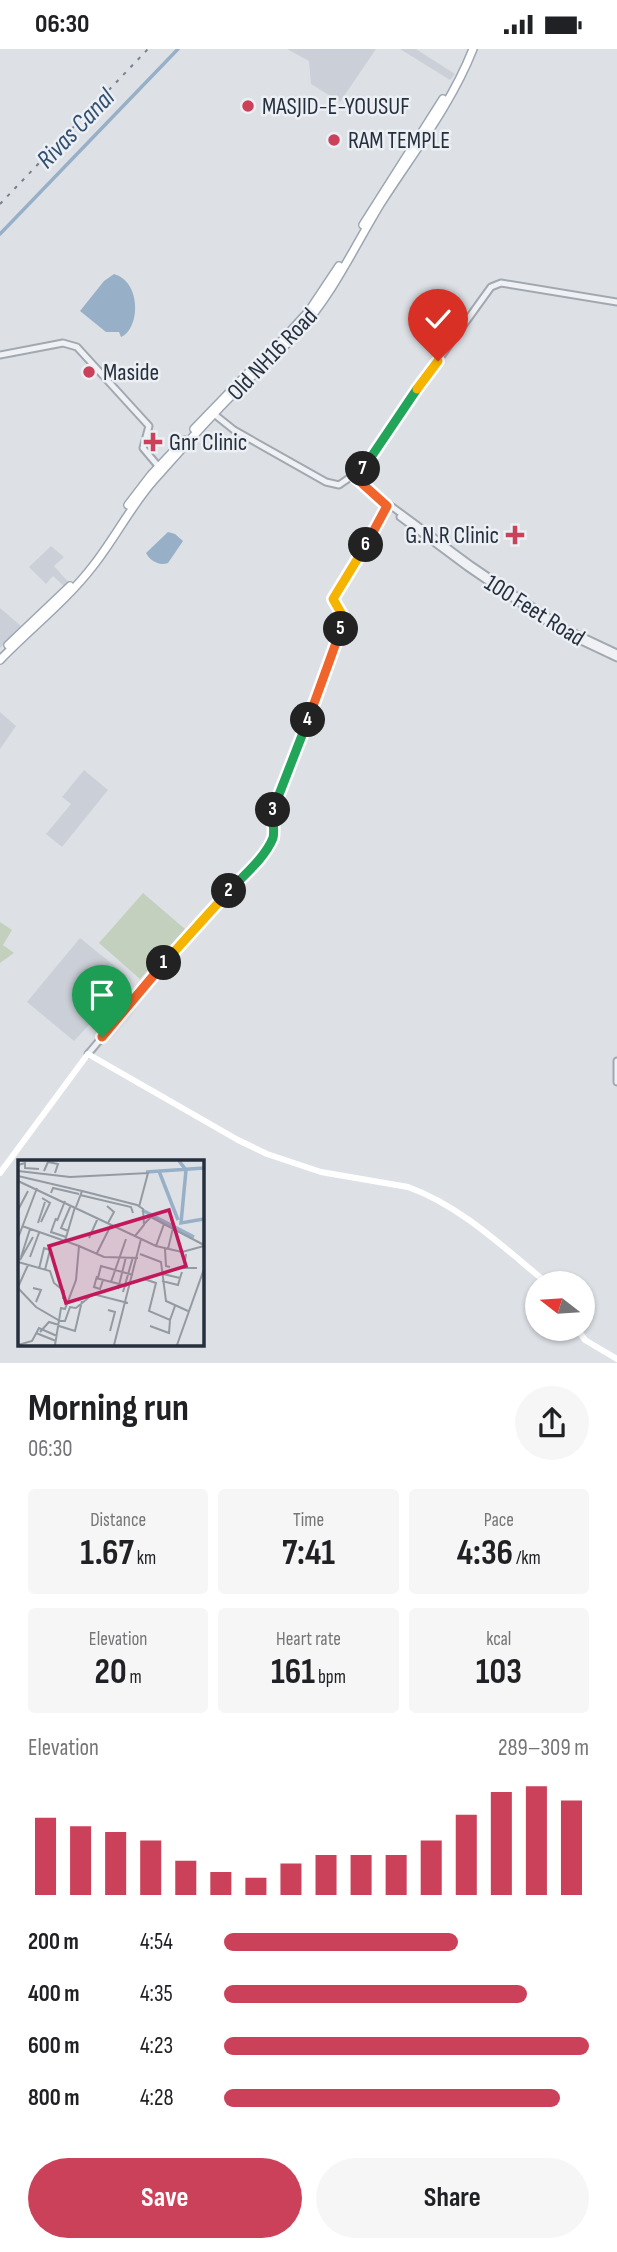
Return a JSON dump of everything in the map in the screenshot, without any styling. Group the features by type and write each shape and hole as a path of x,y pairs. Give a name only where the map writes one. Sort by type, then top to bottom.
{"main road":[{"name":"Old NH16 Road","path":"0,653 83,571 136,494 159,467 287,336 324,292 370,212 444,97 470,49"},
{"name":"Old NH16 Road","path":"0,660 95,564 145,491 213,412"},
{"path":"0,1173 88,1053 267,1154 321,1172 408,1187 420,1192 479,1227 532,1271"},
{"path":"587,1341 617,1359"}],"street":[{"path":"213,412 234,431 326,482 340,485 349,477 357,479 467,318 494,285 505,283 617,302"},
{"path":"0,355 63,343 77,347 149,426 143,448 159,467"},
{"name":"100 Feet Road","path":"357,479 387,506 467,567 562,632 617,655"},
{"name":"100 Feet Road","path":"357,479 471,565 564,628 617,655"},
{"path":"88,1053 169,957 253,866 271,841 274,835 272,821 275,804 302,738 344,618 333,599 387,506"},
{"path":"617,1062 617,1082"}],"shaded area":[{"path":"287,49 376,49 340,102 311,84 309,61"},
{"path":"400,49 416,49 455,74 450,80"},
{"path":"51,546 64,557 54,566 70,584 66,588 53,576 46,584 29,567"},
{"path":"0,608 21,626 0,648"},
{"path":"0,712 16,726 0,749"},
{"path":"84,770 108,790 62,847 46,834 71,804 62,797"},
{"path":"80,938 127,976 100,1013 74,1041 27,1002"}],"green space":[{"path":"143,893 185,929 140,979 99,943"},
{"path":"0,922 12,930 3,945 14,953 0,963"}],"water":[{"path":"114,274 130,286 134,295 135,316 132,325 121,337 119,332 106,332 80,311 104,281"},
{"path":"168,532 183,541 168,563 158,563 146,553"}],"waterway":[{"name":"Rivas Canal","path":"0,234 178,49"}],"railway":[{"path":"0,204 148,49"}],"place":[{"name":"MASJID-E-YOUSUF","path":"248,106"},
{"name":"RAM TEMPLE","path":"334,140"},
{"name":"Maside","path":"89,372"},
{"name":"Gnr Clinic","path":"153,442"},
{"name":"G.N.R Clinic","path":"515,535"}],"route":[{"path":"102,1037 169,957 253,866 274,835 272,821 277,797 339,638 344,618 333,599 387,506 356,478 438,361"}]}
